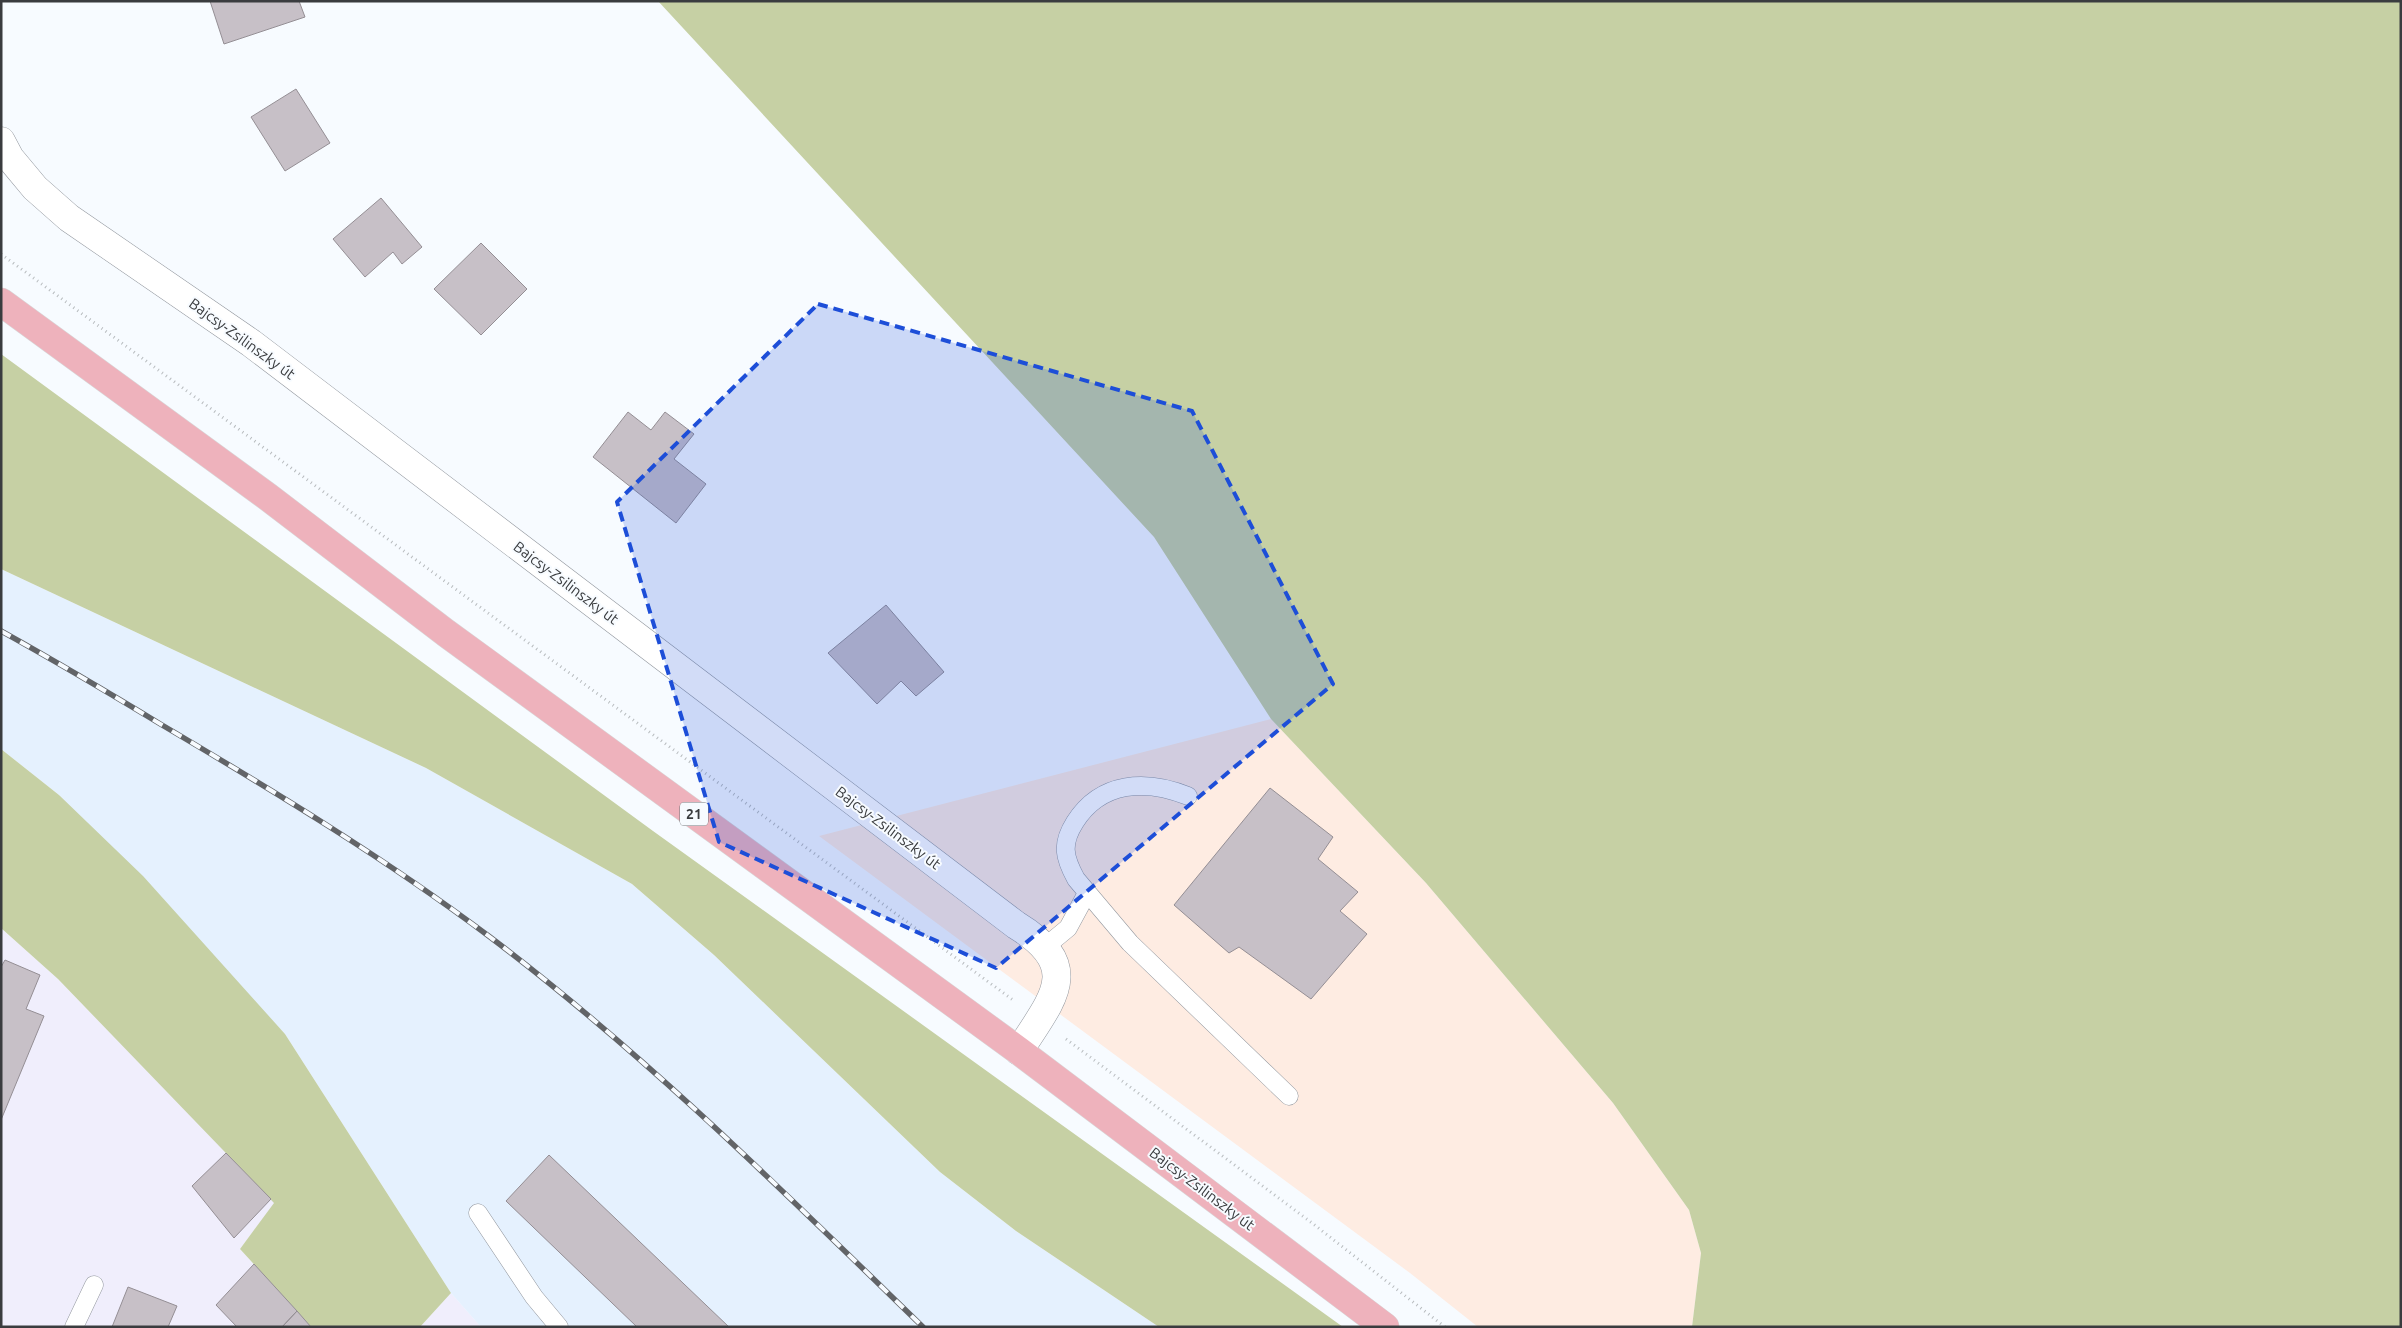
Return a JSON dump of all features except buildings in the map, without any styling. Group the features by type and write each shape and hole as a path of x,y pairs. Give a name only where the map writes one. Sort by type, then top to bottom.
{"main road":[{"name":"Bajcsy-Zsilinszky út","path":"1,302 268,497 462,644 1019,1051 1385,1327"}],"street":[{"name":"Bajcsy-Zsilinszky út","path":"1,141 10,158 36,188 69,218 251,344 1016,925 1037,938 1050,953 1056,968 1056,983 1053,1000 1019,1051"}],"lane":[{"path":"1188,796 1159,787 1137,786 1110,791 1086,806 1073,825 1064,849 1070,868 1087,893 1130,943 1289,1096"},
{"path":"1045,947 1068,928 1087,893"},
{"path":"478,1213 534,1297 559,1327"},
{"path":"74,1327 94,1285"}],"path":[{"path":"1,254 1039,1019 1312,1223 1445,1327"}],"highlighted area":[{"path":"818,304 1192,411 1333,684 996,968 719,842 617,502"}],"shaded area":[{"path":"1,569 426,768 632,884 714,955 940,1172 1016,1231 1159,1327 481,1327 451,1293 285,1034 59,795 1,749"},
{"path":"1271,719 1426,883 1613,1103 1689,1210 1701,1253 1692,1327 1478,1327 1410,1273 819,836"},
{"path":"1,928 58,979 275,1203 240,1249 311,1327 1,1327"},
{"path":"451,1293 481,1327 420,1327"}],"green space":[{"path":"658,1 2401,1 2401,1327 1692,1327 1701,1253 1689,1210 1613,1103 1426,883 1271,719 1154,537"},
{"path":"1,354 653,831 1343,1327 1159,1327 1016,1231 940,1172 714,955 632,884 426,768 1,569"},
{"path":"1,749 59,795 143,876 285,1034 451,1293 420,1327 311,1327 240,1249 274,1203 58,979 1,928"}],"railway":[{"path":"1,631 102,689 288,801 411,880 490,937 604,1028 658,1076 766,1175 923,1327"}]}
